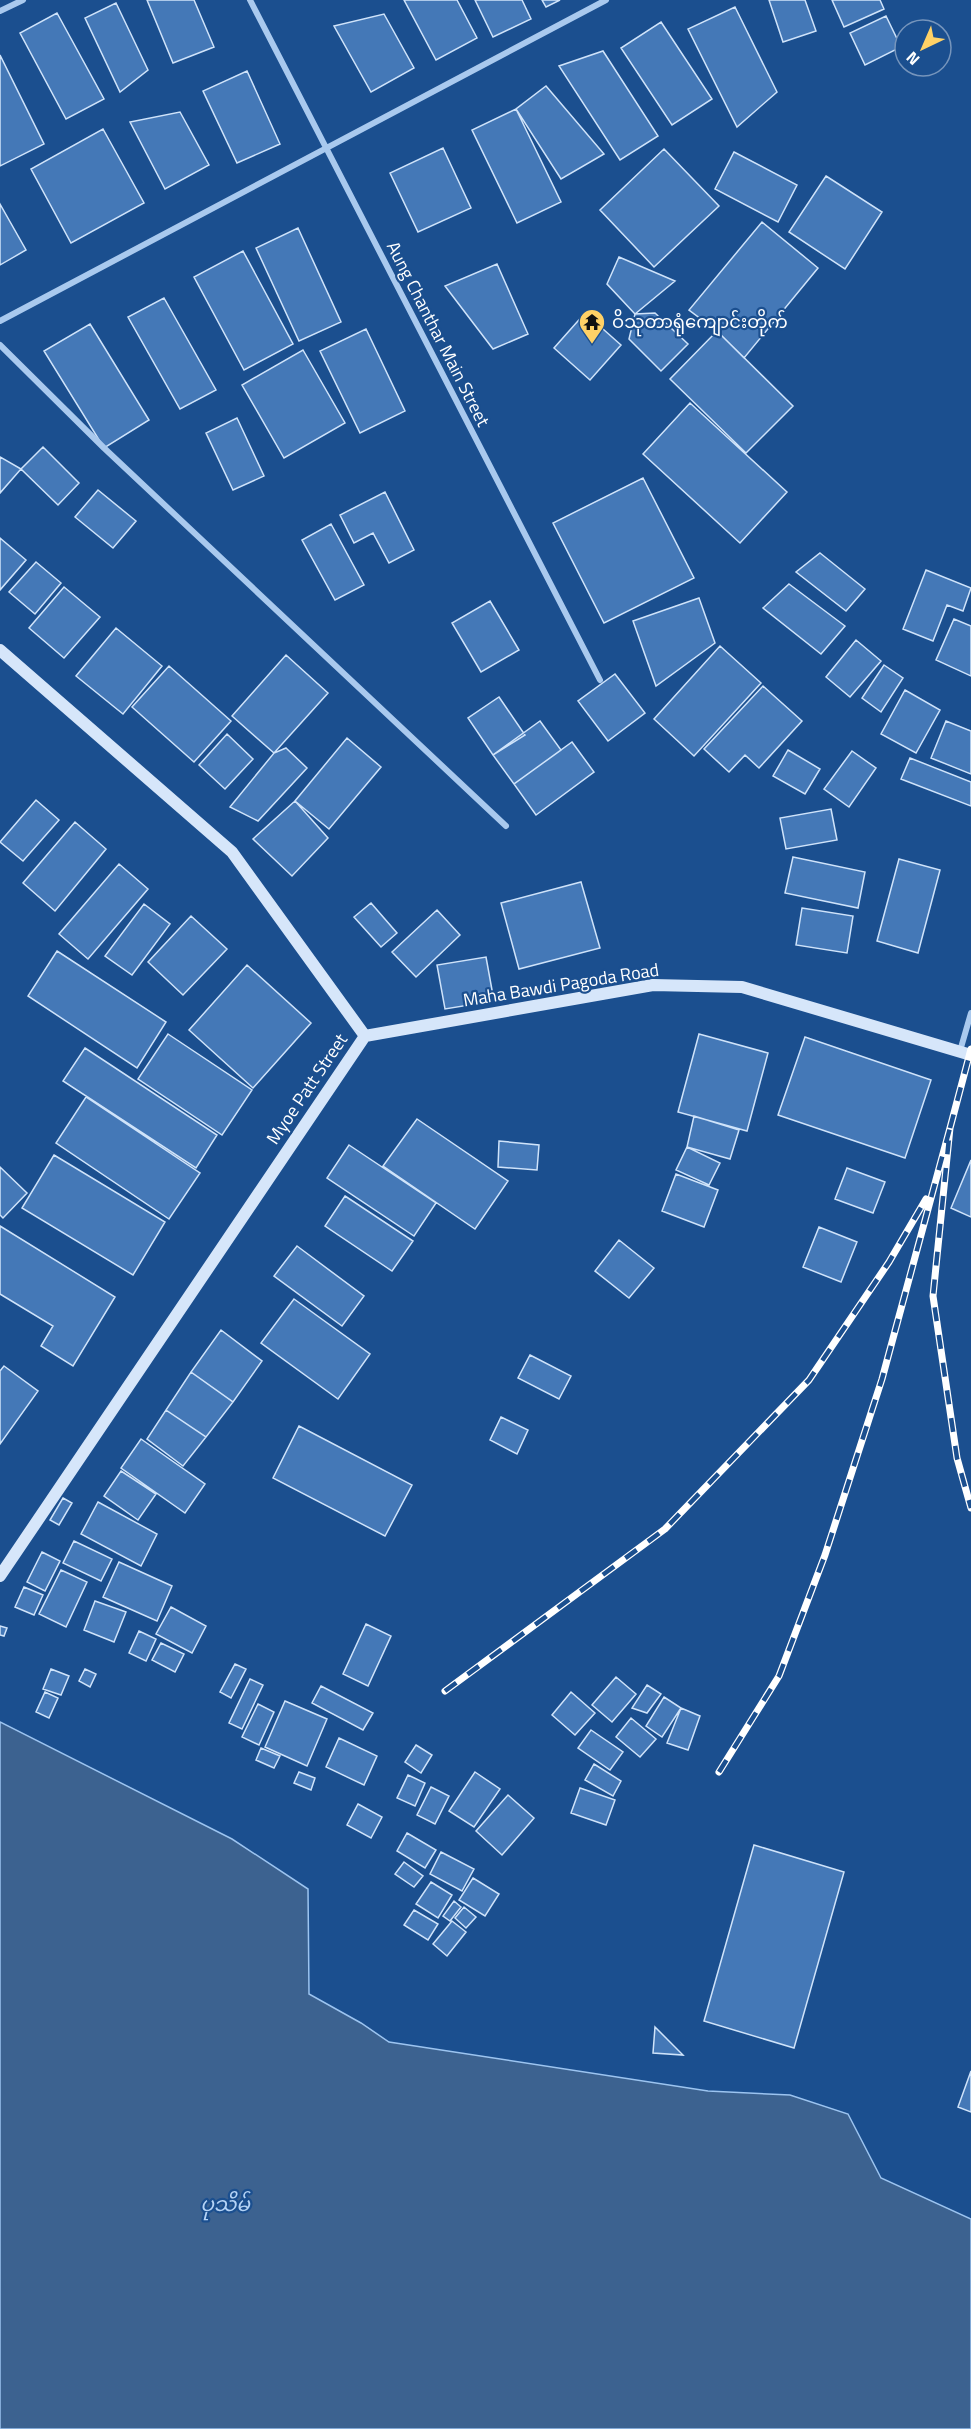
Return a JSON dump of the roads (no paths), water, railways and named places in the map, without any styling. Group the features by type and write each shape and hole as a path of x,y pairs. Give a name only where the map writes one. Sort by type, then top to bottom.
{"street":[{"path":"0,11 23,0"},
{"name":"Aung Chanthar Main Street","path":"250,0 600,680"},
{"path":"0,321 606,0"},
{"path":"0,345 104,448 506,826"},
{"name":"Myoe Patt Street","path":"0,650 232,852 365,1036 0,1576"},
{"name":"Maha Bawdi Pagoda Road","path":"365,1036 653,985 742,987 966,1053"},
{"path":"966,1053 971,1013"}],"water":[{"name":"ပုသိမ်","path":"0,1722 232,1839 308,1889 309,1994 361,2023 389,2042 708,2091 790,2095 848,2114 881,2178 971,2219 971,2429 0,2429"}],"railway":[{"path":"950,1128 971,1049"},
{"path":"719,1772 779,1676 825,1555 882,1379 950,1128 933,1296 957,1458 971,1508"},
{"path":"445,1691 665,1529 809,1380 889,1262 926,1199"}],"place":[{"name":"ဝိသုတာရုံကျောင်းတိုက်","path":"592,345"}]}
